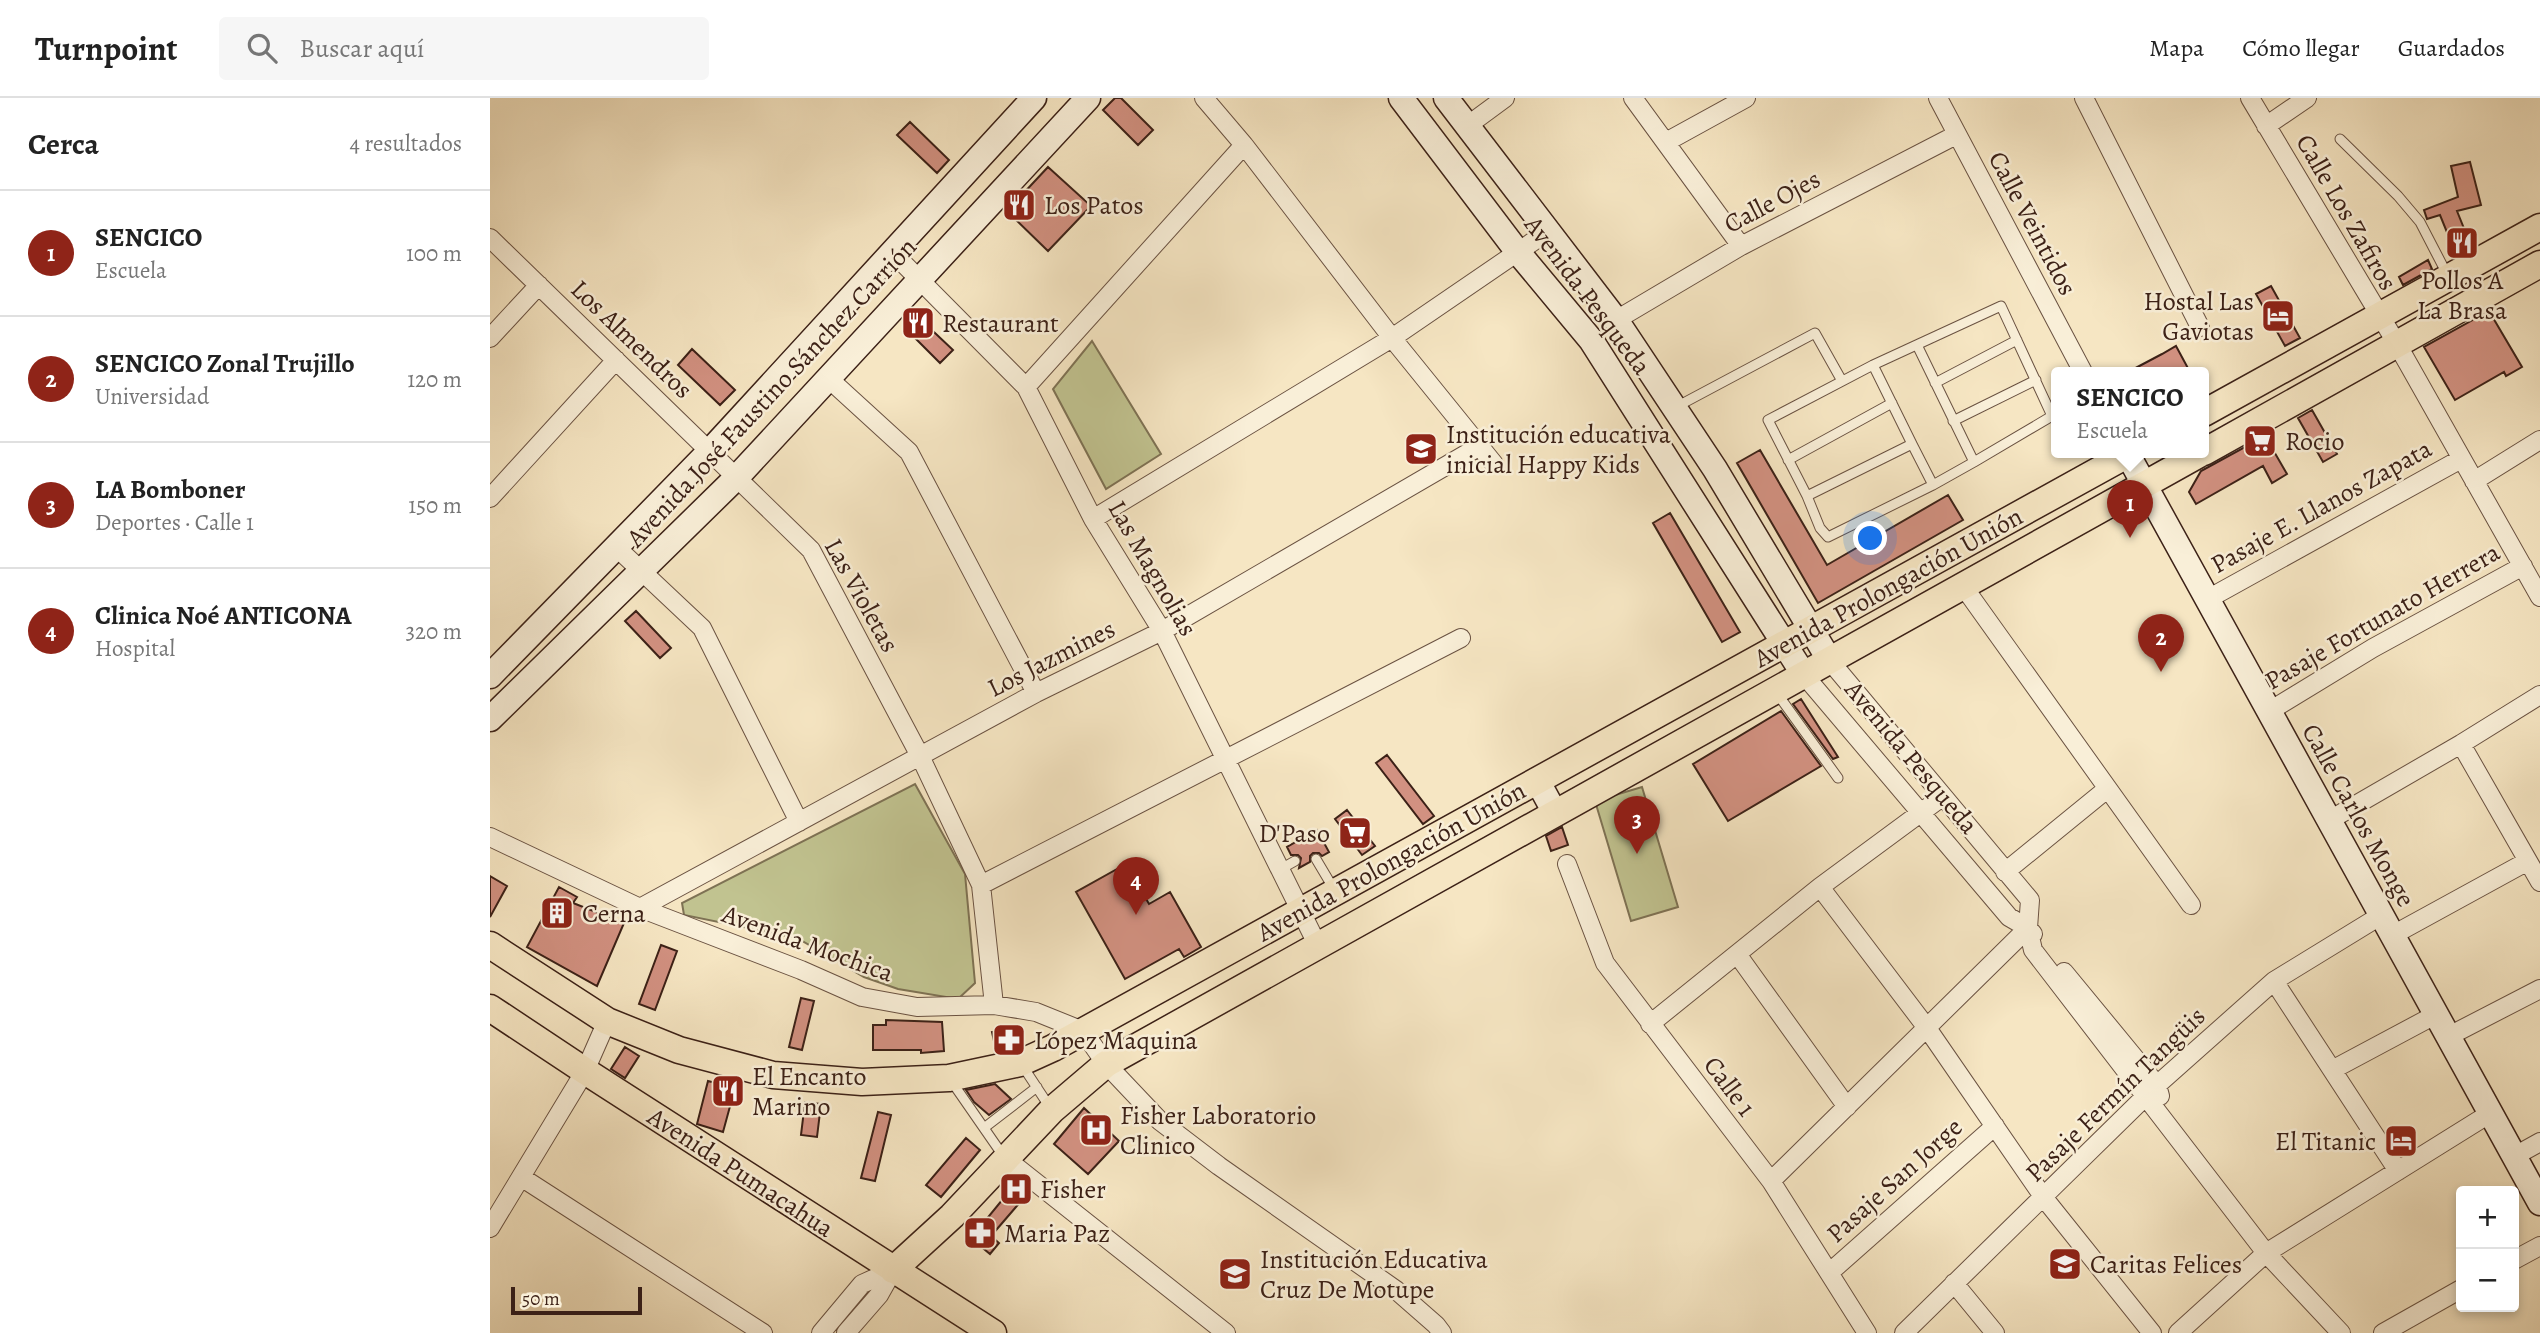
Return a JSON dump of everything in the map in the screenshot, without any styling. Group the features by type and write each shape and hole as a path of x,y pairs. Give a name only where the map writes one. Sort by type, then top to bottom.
{"main road":[{"name":"Avenida José Faustino Sánchez Carrión","path":"490,676 710,451 1034,98"},
{"name":"Avenida José Faustino Sánchez Carrión","path":"490,719 737,477 1088,98"},
{"name":"Avenida Pesqueda","path":"1401,98 1517,251 1591,340 1804,675"},
{"name":"Avenida Pesqueda","path":"1446,98 1616,320 1715,470 1830,661"},
{"path":"2209,410 2540,224"},
{"name":"Avenida Prolongación Unión","path":"2209,449 2540,264"},
{"name":"Avenida Prolongación Unión","path":"607,1021 679,1050 773,1075 862,1082 949,1078 1020,1063 1083,1031 2120,458"},
{"name":"Calle Carlos Monge","path":"2131,458 2206,600 2540,1203"},
{"name":"Avenida Prolongación Unión","path":"893,1270 952,1216 1052,1110 1106,1064 2192,458"},
{"path":"1686,486 1715,470"},
{"path":"2108,505 2144,510 2161,517"},
{"path":"1537,780 1555,813"},
{"path":"490,945 607,1021"},
{"name":"Avenida Pumacahua","path":"490,1008 993,1333"}],"street":[{"path":"1204,98 1244,145 1392,338 1494,464"},
{"path":"1467,125 1505,98"},
{"path":"1633,98 1741,246"},
{"path":"1666,142 1746,98"},
{"name":"Calle Veintidos","path":"1938,98 2080,367"},
{"path":"2084,98 2200,327"},
{"name":"Calle Los Zafiros","path":"2250,98 2397,344 2540,597"},
{"path":"2266,126 2307,98"},
{"name":"Calle Ojes","path":"1616,320 1741,246 1956,135"},
{"path":"1026,387 1244,145"},
{"path":"1093,519 1392,338 1547,232"},
{"name":"Los Almendros","path":"490,238 737,477"},
{"name":"Las Magnolias","path":"892,252 1026,387 1093,519 1162,631 1225,760 1287,866 1299,912 1318,946"},
{"path":"490,338 539,285"},
{"path":"490,498 616,360"},
{"path":"828,378 909,452 1036,693"},
{"path":"2474,481 2540,440"},
{"name":"Los Jazmines","path":"640,908 1036,693 1162,631 1480,446"},
{"name":"Pasaje E. Llanos Zapata","path":"2206,600 2461,459"},
{"name":"Las Violetas","path":"737,477 811,550 920,756 981,885 993,1005"},
{"path":"616,547 702,628 799,822"},
{"name":"Pasaje Fortunato Herrera","path":"2268,712 2373,648 2523,566"},
{"path":"1963,586 2191,905"},
{"path":"981,885 1461,638"},
{"name":"Avenida Pesqueda","path":"1830,661 2030,900 2028,928"},
{"name":"Avenida Pesqueda","path":"1804,675 2009,917 2028,928 2151,1091 2171,1133 2266,1253"},
{"path":"2328,821 2540,695"},
{"path":"2461,744 2540,882"},
{"path":"2005,872 2107,789"},
{"path":"1650,1024 1821,887 1942,797"},
{"name":"Avenida Mochica","path":"490,837 640,908 801,970 862,997 917,1007 993,1005 1036,1012 1083,1031"},
{"name":"Pasaje Fermín Tangüis","path":"1905,1333 2151,1091 2274,981 2528,861"},
{"name":"Calle 1","path":"1567,863 1605,962 1770,1181 1867,1333"},
{"path":"1821,887 1927,1028 2044,1198 2152,1333"},
{"path":"1770,1181 2028,928"},
{"path":"1737,954 1847,1107"},
{"path":"2274,981 2398,1171"},
{"path":"2447,1037 2540,989"},
{"path":"2332,1070 2435,1015"},
{"path":"490,1228 584,1071 607,1021"},
{"path":"1083,1031 1106,1064 1160,1121 1219,1166 1396,1290 1442,1333"},
{"path":"2178,1333 2266,1253 2489,1114"},
{"name":"Pasaje San Jorge","path":"1829,1273 1995,1126"},
{"path":"2513,1157 2540,1143"},
{"path":"1005,1158 1226,1333"},
{"path":"521,1177 763,1333"},
{"path":"2519,1257 2540,1246"},
{"path":"2266,1253 2341,1333"},
{"path":"821,1333 862,1284 893,1270"},
{"path":"846,1333 879,1295 893,1270"},
{"path":"1954,1283 1995,1333"},
{"path":"2383,1333 2456,1292"}],"lane":[{"path":"2340,139 2398,196 2420,222 2449,277"},
{"path":"2051,414 2001,306 1873,365 1768,420 1807,496 1820,528 1828,537 1933,485 2051,417"},
{"path":"1675,408 1815,333 1842,381"},
{"path":"1935,383 2017,340"},
{"path":"1917,345 1975,462"},
{"path":"1873,365 1933,485"},
{"path":"1953,421 2036,380"},
{"path":"1788,460 1892,403"},
{"path":"1807,496 1912,444"},
{"path":"1774,691 1838,778"},
{"path":"1316,859 1335,892"},
{"path":"1020,1063 1052,1110"},
{"path":"949,1078 1005,1158"},
{"path":"984,1128 1037,1087"}],"green space":[{"path":"1092,341 1161,454 1106,489 1053,389"},
{"path":"915,784 965,874 975,983 958,999 898,989 864,977 797,938 684,915 682,903"},
{"path":"1642,787 1678,907 1631,921 1595,801"}],"building":[{"path":"1115,98 1121,98 1153,130 1138,145 1103,110"},
{"path":"910,122 949,160 937,173 897,135"},
{"path":"2470,162 2481,205 2457,211 2471,246 2455,252 2440,215 2427,219 2424,210 2458,197 2451,166"},
{"path":"1048,167 1091,206 1048,251 1007,211"},
{"path":"2428,260 2432,269 2403,285 2399,277"},
{"name":"Hostal Las Gaviotas","path":"2271,286 2300,338 2285,346 2256,294"},
{"path":"2489,311 2522,367 2506,376 2504,372 2455,400 2424,347"},
{"path":"917,316 953,350 940,363 905,328"},
{"path":"2176,346 2187,367 2137,367"},
{"path":"692,349 735,390 720,405 678,365"},
{"path":"2312,410 2337,454 2323,462 2298,418"},
{"path":"2265,436 2287,474 2272,483 2263,466 2196,504 2189,492 2201,471"},
{"path":"1760,450 1827,565 1948,495 1963,520 1818,603 1737,463"},
{"path":"1670,513 1740,632 1722,642 1653,523"},
{"path":"636,611 671,648 660,658 625,621"},
{"path":"1801,699 1838,757 1833,759 1793,704"},
{"path":"1781,711 1821,766 1728,821 1693,764"},
{"path":"1387,755 1434,816 1423,824 1376,763"},
{"name":"D'Paso","path":"1347,810 1375,846 1362,855 1335,819"},
{"path":"1562,827 1568,845 1551,851 1546,836"},
{"path":"1317,830 1329,852 1322,856 1313,853 1310,862 1299,868 1301,858 1291,855 1287,847"},
{"path":"1126,864 1149,904 1170,892 1201,947 1184,957 1179,949 1125,979 1076,892"},
{"path":"490,876 507,886 490,917"},
{"path":"559,887 577,897 573,903 624,923 597,986 527,947"},
{"path":"661,945 677,951 655,1010 639,1004"},
{"path":"801,998 814,1001 802,1050 789,1047"},
{"path":"886,1020 942,1022 944,1051 921,1053 921,1050 873,1050 873,1025 886,1025"},
{"path":"1017,1028 1020,1046 996,1050 992,1032"},
{"path":"625,1047 639,1056 625,1078 611,1069"},
{"path":"708,1081 735,1088 723,1132 697,1124"},
{"path":"995,1084 1011,1099 989,1115 974,1102 966,1090"},
{"path":"805,1102 821,1104 817,1137 801,1135"},
{"path":"1084,1108 1119,1141 1088,1174 1054,1144"},
{"path":"878,1112 891,1115 875,1181 861,1178"},
{"path":"966,1138 980,1150 941,1197 926,1185"},
{"path":"1016,1183 1028,1193 991,1236 999,1243 990,1254 971,1238"}],"place":[{"name":"Los Patos","path":"1019,205"},
{"name":"Pollos A La Brasa","path":"2462,243"},
{"name":"Hostal Las Gaviotas","path":"2278,316"},
{"name":"Restaurant","path":"918,323"},
{"name":"Rocio","path":"2260,441"},
{"name":"Institución educativa inicial Happy Kids","path":"1421,449"},
{"name":"SENCICO","path":"2130,538"},
{"name":"SENCICO Zonal Trujillo","path":"2161,672"},
{"name":"D'Paso","path":"1355,833"},
{"name":"LA Bomboner","path":"1637,854"},
{"name":"Cerna","path":"557,913"},
{"name":"Clinica Noé ANTICONA","path":"1136,915"},
{"name":"López Maquina","path":"1009,1040"},
{"name":"El Encanto Marino","path":"728,1091"},
{"name":"Fisher Laboratorio Clinico","path":"1096,1130"},
{"name":"El Titanic","path":"2401,1141"},
{"name":"Fisher","path":"1016,1189"},
{"name":"Maria Paz","path":"980,1233"},
{"name":"Caritas Felices","path":"2065,1264"},
{"name":"Institución Educativa Cruz De Motupe","path":"1235,1274"}]}
